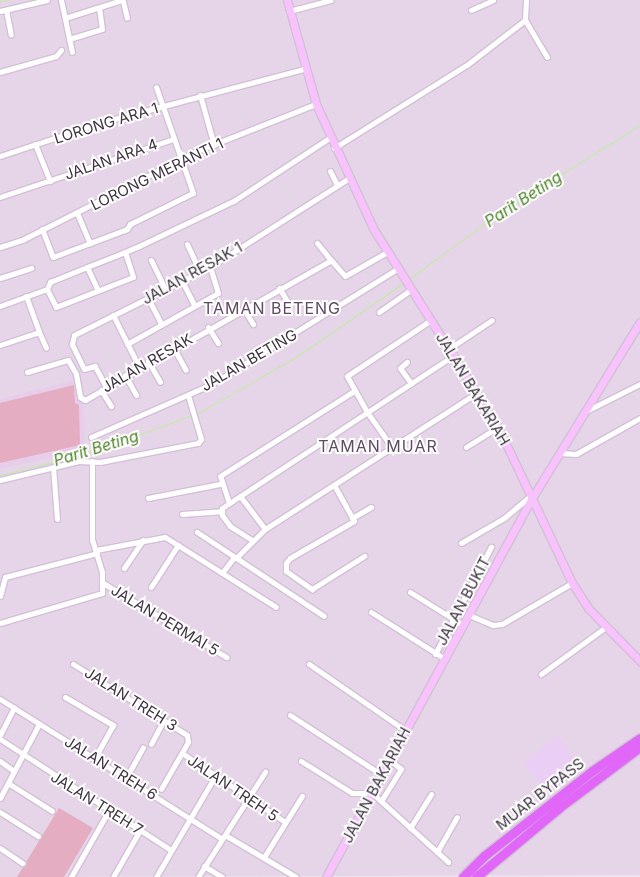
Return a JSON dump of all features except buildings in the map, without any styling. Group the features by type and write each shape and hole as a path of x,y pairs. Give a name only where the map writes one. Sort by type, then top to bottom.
{"highway":[{"name":"MUAR BYPASS","path":"463,877 502,841 604,761 640,738"},
{"name":"MUAR BYPASS","path":"476,877 560,806 640,748"}],"main road":[{"name":"JALAN BAKARIAH","path":"287,0 304,69 329,138 387,252 478,392 498,427 531,497 326,877"},
{"path":"640,322 531,497 572,583 589,609 640,661"}],"street":[{"path":"11,35 3,10 48,0"},
{"path":"60,0 72,52"},
{"path":"289,11 331,0"},
{"path":"471,10 493,0"},
{"path":"526,0 525,20 547,57"},
{"path":"65,18 122,1 127,18"},
{"path":"69,39 103,28 99,8"},
{"path":"334,148 468,64 525,20"},
{"path":"0,72 56,56 61,50"},
{"name":"LORONG ARA 1","path":"0,156 200,95 304,69"},
{"path":"42,229 53,257 126,230 130,224 191,195 193,186 173,139 156,87"},
{"path":"200,95 214,145"},
{"name":"LORONG MERANTI 1","path":"0,247 77,213 182,159 316,104"},
{"path":"0,306 47,289 50,282 125,252 235,200 329,138"},
{"name":"JALAN ARA 4","path":"0,197 173,139"},
{"path":"35,144 50,181"},
{"path":"330,171 337,185"},
{"name":"JALAN RESAK 1","path":"104,388 95,366 84,370 71,340 74,334 210,267 349,178"},
{"path":"77,213 90,243"},
{"path":"317,243 345,276 387,252"},
{"path":"187,244 200,272"},
{"path":"47,289 59,308 133,277 125,252"},
{"path":"151,260 165,289"},
{"name":"JALAN RESAK","path":"27,372 68,360 76,374 82,399 331,260"},
{"path":"87,267 98,291"},
{"path":"127,344 161,323 219,292 210,267"},
{"path":"0,278 31,268"},
{"name":"JALAN BETING","path":"92,437 188,395 256,358 398,268"},
{"path":"182,281 194,305"},
{"path":"279,288 288,304"},
{"path":"379,312 411,290"},
{"path":"26,296 46,348"},
{"path":"148,298 161,323"},
{"path":"244,308 253,324"},
{"path":"113,315 140,367"},
{"path":"391,446 366,412 347,378 348,374 431,320"},
{"path":"182,514 222,509 411,383 492,320"},
{"path":"208,327 218,343"},
{"path":"0,345 39,332"},
{"path":"173,347 186,370"},
{"path":"148,361 160,382"},
{"path":"406,362 400,368 411,383"},
{"path":"125,375 136,395"},
{"path":"585,412 640,384"},
{"path":"104,388 112,406"},
{"path":"229,503 220,484 220,476 354,390"},
{"path":"222,573 235,557 265,529 391,446 478,392"},
{"path":"0,480 53,467 92,461 100,462 200,442 188,395"},
{"path":"560,452 568,454 583,451 640,418"},
{"path":"466,447 498,427"},
{"path":"0,623 100,595 103,583 91,533 92,461"},
{"path":"53,467 57,519"},
{"path":"148,498 220,484"},
{"path":"334,484 353,520"},
{"path":"240,496 265,529"},
{"path":"461,543 504,518 531,497"},
{"path":"364,556 312,589 286,571 287,560 371,507"},
{"path":"222,509 230,526 252,540"},
{"path":"197,532 324,616"},
{"path":"0,596 5,578 97,552 165,536 276,607"},
{"path":"124,568 143,540"},
{"path":"151,587 178,545"},
{"name":"JALAN BUKIT","path":"435,654 491,547"},
{"path":"483,564 493,570"},
{"name":"JALAN PERMAI 5","path":"103,583 226,657"},
{"path":"469,615 493,624 502,624 572,583"},
{"path":"410,592 463,625"},
{"path":"371,612 444,659"},
{"path":"540,674 606,627"},
{"name":"JALAN TREH 3","path":"73,664 187,735 188,742 161,789"},
{"path":"310,664 406,731"},
{"path":"65,697 113,725 94,758"},
{"name":"JALAN TREH 6","path":"0,699 189,818 264,857 296,877"},
{"path":"0,734 14,707"},
{"path":"290,715 382,775"},
{"path":"151,744 164,720"},
{"path":"0,797 39,724"},
{"name":"JALAN TREH 7","path":"0,739 22,756 171,850"},
{"path":"126,778 143,748"},
{"name":"JALAN TREH 5","path":"182,753 285,822"},
{"path":"381,801 401,770 390,760"},
{"path":"0,761 14,771"},
{"path":"301,761 352,792 372,793 448,862"},
{"path":"198,877 264,772"},
{"path":"156,877 215,776"},
{"path":"8,783 52,811"},
{"path":"410,828 431,794"},
{"path":"264,857 302,796"},
{"path":"72,877 109,810"},
{"path":"0,812 38,836"},
{"path":"436,852 457,817"},
{"path":"113,877 140,830"},
{"path":"0,848 22,863"},
{"path":"204,866 222,877"}],"shaded area":[{"path":"0,0 640,0 640,875 0,877"},
{"path":"82,378 85,450 0,469 0,399"},
{"path":"74,385 75,403 79,405 80,445 0,463 0,403"},
{"path":"558,735 579,765 546,791 524,764"},
{"path":"59,808 93,828 64,877 17,877"}],"waterway":[{"path":"0,1 8,0"},
{"name":"Parit Beting","path":"410,278 502,211 640,125"},
{"name":"Parit Beting","path":"197,414 299,355 402,284"},
{"name":"Parit Beting","path":"0,475 87,454 190,416"}],"district":[{"name":"TAMAN BETENG","path":"272,308"},
{"name":"TAMAN MUAR","path":"378,446"}]}
